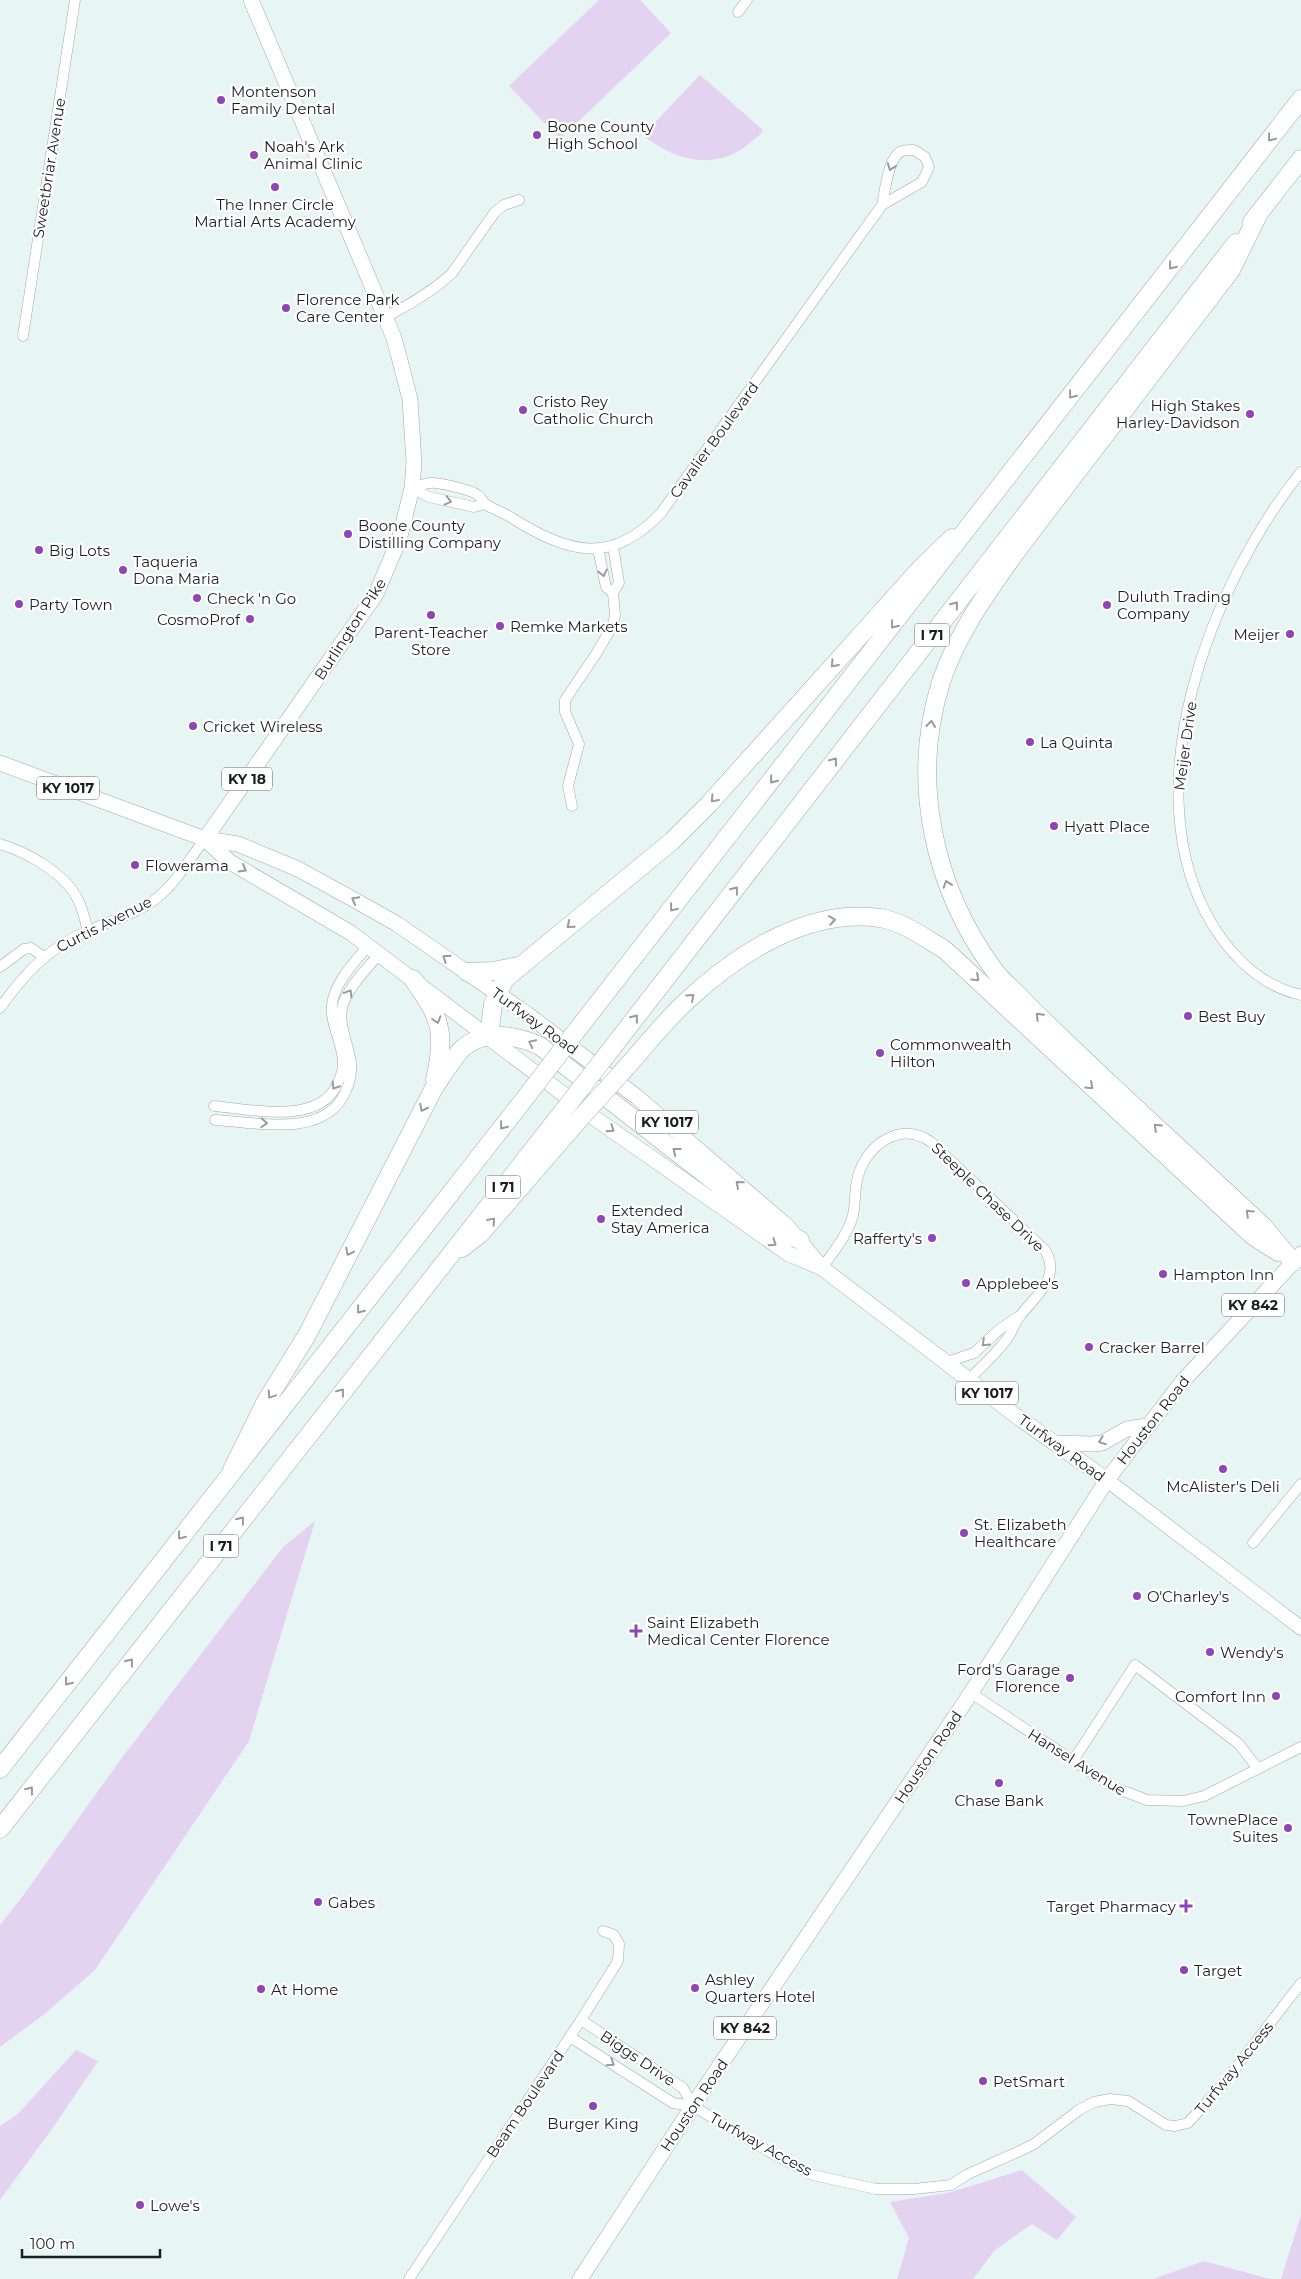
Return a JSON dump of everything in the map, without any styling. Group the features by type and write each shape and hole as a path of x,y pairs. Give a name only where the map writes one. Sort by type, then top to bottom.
{"highway":[{"name":"I 71","path":"0,1769 232,1470 373,1294 1301,99"},
{"name":"I 71","path":"0,1829 441,1264 564,1110 1301,159"},
{"path":"1259,213 1231,270 1018,549 988,592 965,630 942,680 936,698 926,770 929,811 936,852 949,891 968,929 995,971 1048,1026 1263,1226 1298,1261"},
{"path":"489,1036 496,993 505,978 678,835 715,798 937,550 978,517"},
{"path":"441,1264 480,1234 577,1122 688,999 730,963 792,931 823,921 850,917 882,918 913,930 945,950 1253,1236 1298,1261"},
{"path":"467,972 492,971 521,965"},
{"path":"413,979 430,1003 440,1023 439,1062 434,1088"},
{"path":"232,1470 265,1403 307,1335 434,1088 460,1051 478,1039 489,1036 523,1038 540,1046 728,1192 786,1234 800,1240"}],"main road":[{"name":"Burlington Pike","path":"205,839 376,594 399,540 412,488 414,442 410,400 401,358 251,0"},
{"name":"Turfway Road","path":"0,763 205,839 238,844 298,869 397,924 467,972 637,1097 800,1240 822,1268"},
{"name":"Turfway Road","path":"205,839 230,862 351,933 596,1119 788,1254 822,1268 1107,1480 1301,1628"},
{"name":"Houston Road","path":"580,2279 693,2106 971,1693 1107,1480 1182,1382 1298,1261"},
{"path":"1055,1443 1093,1444 1102,1442 1127,1429 1147,1426"}],"street":[{"name":"Sweetbriar Avenue","path":"23,336 75,0"},
{"path":"738,12 747,0"},
{"name":"Cavalier Boulevard","path":"412,488 431,483 469,491 478,495 485,504 556,543 577,548 598,549 613,546 637,534 661,513 882,205 894,158 901,152 914,150 925,157 929,167 922,182 882,205"},
{"path":"385,317 408,305 443,281 452,273 495,212 504,205 519,200"},
{"name":"Meijer Drive","path":"1301,472 1260,530 1218,610 1194,684 1186,721 1179,774 1178,802 1181,837 1189,872 1197,896 1219,936 1234,955 1259,977 1281,989 1301,995"},
{"name":"Cavalier Boulevard","path":"412,488 428,497 474,507 485,504"},
{"path":"572,806 568,786 579,744 565,712 565,700 613,625 615,615 613,593 619,583 613,546"},
{"path":"598,549 606,587 613,593"},
{"name":"Curtis Avenue","path":"0,1008 26,973 62,943 118,920 156,898 170,885 205,839"},
{"path":"0,844 29,856 70,886 78,900 88,931"},
{"path":"0,967 24,949 31,948 44,957"},
{"path":"214,1106 291,1112 306,1110 316,1105 334,1090 344,1067 333,1023 332,1004 345,975 373,950"},
{"path":"215,1120 296,1124 324,1117 336,1107 345,1095 352,1071 341,1022 344,1004 373,950"},
{"name":"Steeple Chase Drive","path":"822,1268 846,1233 853,1215 859,1172 866,1159 881,1143 891,1137 901,1133 921,1135 1045,1250 1049,1258 1048,1280 1042,1291 1019,1317 1008,1337 969,1379"},
{"name":"Steeple Chase Drive","path":"948,1362 974,1353 1000,1329 1019,1317"},
{"path":"1253,1543 1301,1484"},
{"path":"1073,1761 1135,1665 1239,1744 1258,1769"},
{"name":"Hansel Avenue","path":"971,1693 1113,1787 1147,1800 1183,1801 1216,1791 1301,1747"},
{"name":"Beam Boulevard","path":"410,2279 618,1961 619,1944 614,1935 603,1931"},
{"name":"Turfway Access","path":"693,2106 773,2154 813,2175 876,2189 914,2189 951,2185 968,2174 1034,2144 1079,2110 1094,2102 1110,2099 1128,2101 1166,2125 1175,2126 1188,2123 1225,2082 1301,1983"},
{"name":"Biggs Drive","path":"581,2020 683,2088 693,2106"},
{"name":"Biggs Drive","path":"570,2037 673,2103 693,2106"}],"shaded area":[{"path":"599,0 640,0 671,33 560,139 509,86"},
{"path":"700,75 763,130 757,137 734,154 707,160 693,159 667,151 643,135"},
{"path":"315,1521 249,1741 95,1970 42,2016 0,2047 0,1925 121,1759 283,1547"},
{"path":"76,2050 98,2061 0,2200 0,2126 18,2114"},
{"path":"1022,2170 1076,2217 1057,2240 1032,2224 995,2250 973,2279 897,2279 909,2238 890,2202 948,2193"},
{"path":"1301,2215 1301,2279 1281,2279"},
{"path":"1204,2261 1270,2279 1153,2279"}],"place":[{"name":"Montenson Family Dental","path":"221,100"},
{"name":"Boone County High School","path":"537,135"},
{"name":"Noah's Ark Animal Clinic","path":"254,155"},
{"name":"The Inner Circle Martial Arts Academy","path":"275,187"},
{"name":"Florence Park Care Center","path":"286,308"},
{"name":"Cristo Rey Catholic Church","path":"523,410"},
{"name":"High Stakes Harley-Davidson","path":"1250,414"},
{"name":"Boone County Distilling Company","path":"348,534"},
{"name":"Big Lots","path":"39,550"},
{"name":"Taqueria Dona Maria","path":"123,570"},
{"name":"Check 'n Go","path":"197,598"},
{"name":"Party Town","path":"19,604"},
{"name":"Duluth Trading Company","path":"1107,605"},
{"name":"Parent-Teacher Store","path":"431,615"},
{"name":"CosmoProf","path":"250,619"},
{"name":"Remke Markets","path":"500,626"},
{"name":"Meijer","path":"1290,634"},
{"name":"Cricket Wireless","path":"193,726"},
{"name":"La Quinta","path":"1030,742"},
{"name":"Hyatt Place","path":"1054,826"},
{"name":"Flowerama","path":"135,865"},
{"name":"Best Buy","path":"1188,1016"},
{"name":"Commonwealth Hilton","path":"880,1053"},
{"name":"Extended Stay America","path":"601,1219"},
{"name":"Rafferty's","path":"932,1238"},
{"name":"Hampton Inn","path":"1163,1274"},
{"name":"Applebee's","path":"966,1283"},
{"name":"Cracker Barrel","path":"1089,1347"},
{"name":"McAlister's Deli","path":"1223,1469"},
{"name":"St. Elizabeth Healthcare","path":"964,1533"},
{"name":"O'Charley's","path":"1137,1596"},
{"name":"Saint Elizabeth Medical Center Florence","path":"636,1631"},
{"name":"Wendy's","path":"1210,1652"},
{"name":"Ford's Garage Florence","path":"1070,1678"},
{"name":"Comfort Inn","path":"1276,1696"},
{"name":"Chase Bank","path":"999,1783"},
{"name":"TownePlace Suites","path":"1288,1828"},
{"name":"Gabes","path":"318,1902"},
{"name":"Target Pharmacy","path":"1186,1906"},
{"name":"Target","path":"1184,1970"},
{"name":"Ashley Quarters Hotel","path":"695,1988"},
{"name":"At Home","path":"261,1989"},
{"name":"PetSmart","path":"983,2081"},
{"name":"Burger King","path":"593,2106"},
{"name":"Lowe's","path":"140,2205"}]}
